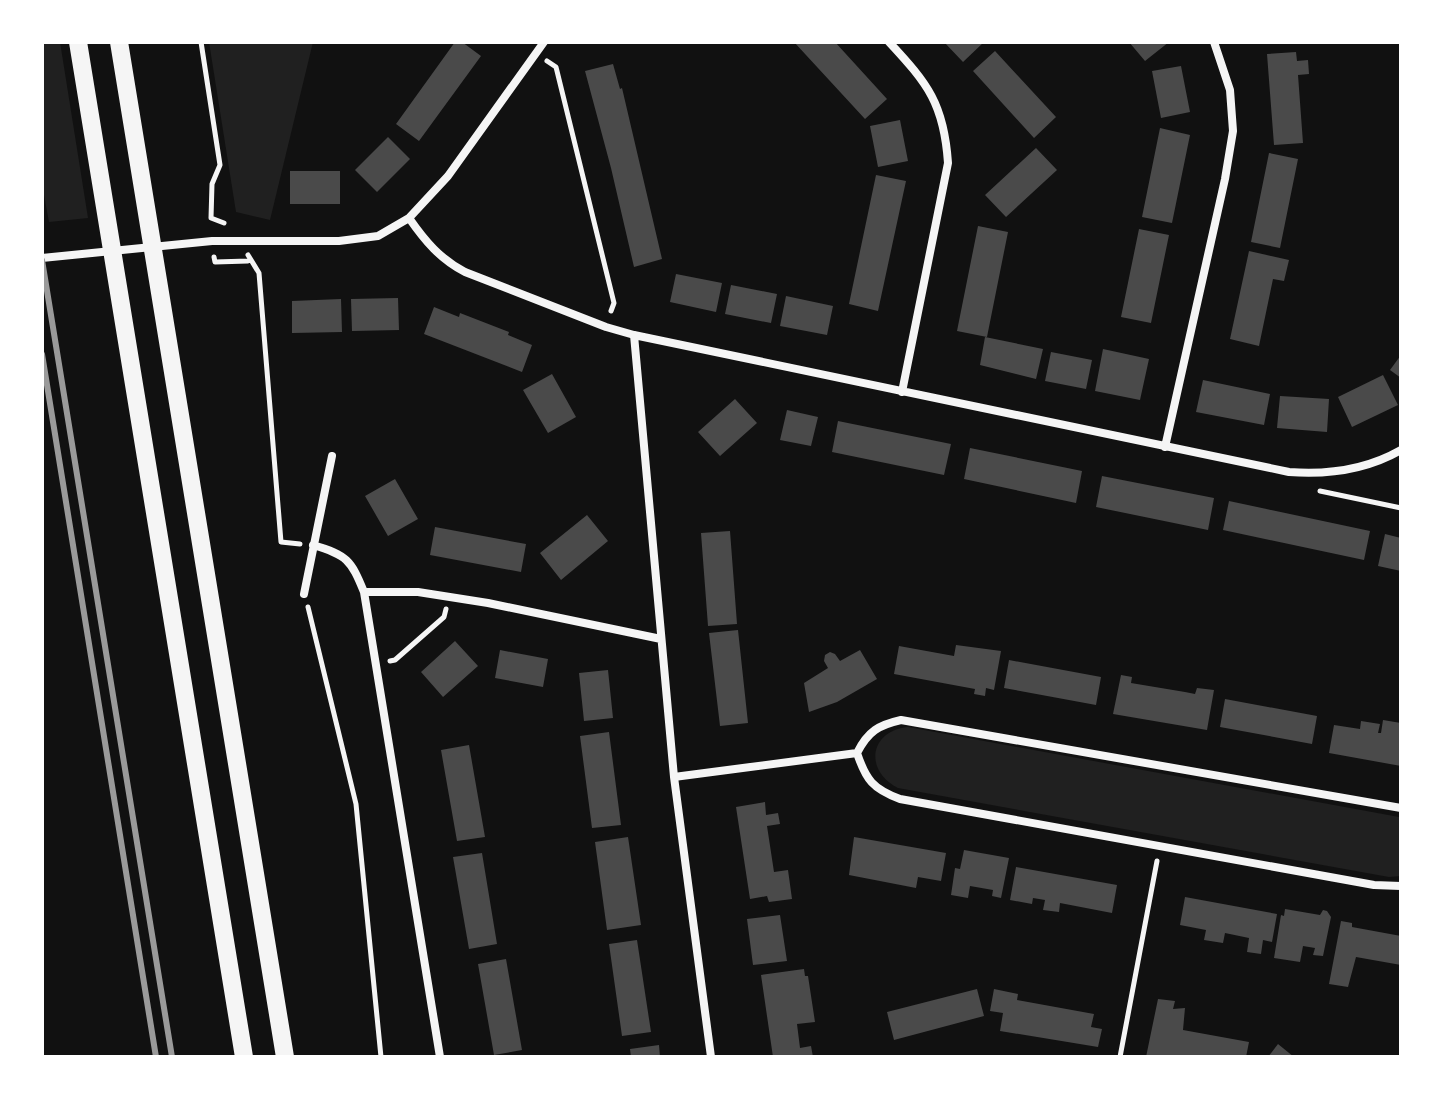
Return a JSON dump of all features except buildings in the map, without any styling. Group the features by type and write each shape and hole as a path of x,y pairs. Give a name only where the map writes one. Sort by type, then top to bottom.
{"highway":[{"path":"78,42 244,1057"},
{"path":"119,42 285,1057"}],"street":[{"path":"42,258 240,241 339,241 378,236 409,218 448,176 544,42"},
{"path":"889,42 935,99 946,131 948,163 902,392"},
{"path":"1165,447 1233,131 1230,90 1214,42"},
{"path":"409,218 431,248 465,272 634,335 1264,467 1318,474 1345,471 1401,450"},
{"path":"634,335 674,777 711,1057"},
{"path":"304,594 332,456"},
{"path":"313,545 336,552 354,566 364,592 440,1057"},
{"path":"364,592 418,592 661,639"},
{"path":"1401,808 901,720 880,725 865,737 857,753 864,773 879,791 900,799 1374,885 1401,886"},
{"path":"674,777 857,753"}],"path":[{"path":"201,42 220,165 212,184 211,218 232,226"},
{"path":"537,53 556,67 614,303 606,327"},
{"path":"214,257 215,262 252,260 259,273 281,542"},
{"path":"1318,474 1313,490 1401,508"},
{"path":"304,594 356,804 381,1057"},
{"path":"375,664 395,660 444,617 448,597"},
{"path":"1120,1057 1160,847"}],"shaded area":[{"path":"42,42 60,42 88,218 49,222 42,184"},
{"path":"209,42 313,42 270,220 236,212"},
{"path":"908,727 1399,817 1401,876 1389,877 898,788 880,772 876,753 885,736"}],"railway":[{"path":"42,260 172,1057"},
{"path":"42,354 156,1057"}]}
